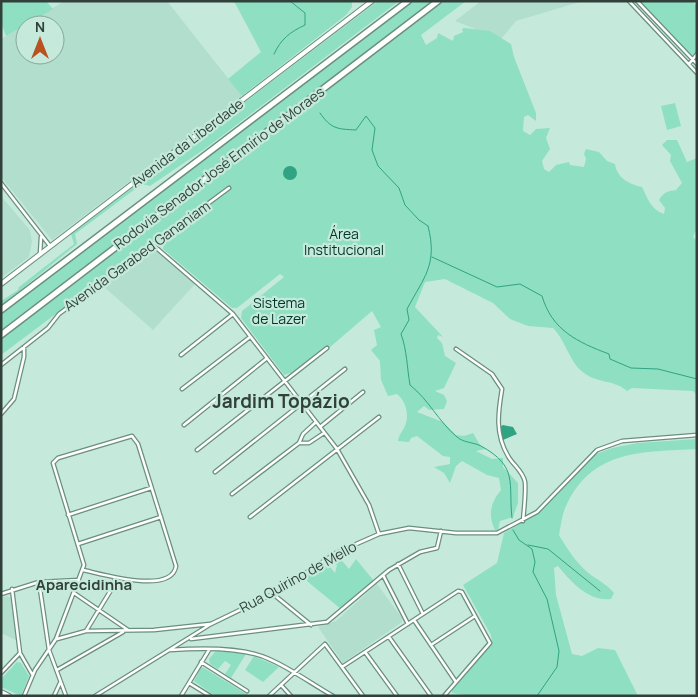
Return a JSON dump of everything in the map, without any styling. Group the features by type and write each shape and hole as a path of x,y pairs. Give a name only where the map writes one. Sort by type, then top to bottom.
{"highway":[{"name":"Rodovia Senador José Ermírio de Moraes","path":"1,310 408,1"},
{"name":"Rodovia Senador José Ermírio de Moraes","path":"1,335 438,1"}],"street":[{"name":"Avenida da Liberdade","path":"1,284 372,1"},
{"path":"629,1 697,73"},
{"path":"637,1 697,64"},
{"path":"688,64 697,54"},
{"path":"1,183 50,246"},
{"name":"Avenida Garabed Gananiam","path":"1,365 48,328 59,314 229,188"},
{"path":"40,254 42,236"},
{"path":"153,245 233,314 315,423 337,449 368,505 378,534"},
{"path":"181,355 233,314"},
{"path":"182,389 250,337"},
{"path":"1,414 14,399 24,357 24,347"},
{"path":"197,450 327,348"},
{"path":"456,349 492,374 502,389 497,418 499,430 509,457 520,470 525,481 523,520"},
{"path":"184,425 266,359"},
{"path":"215,472 345,369"},
{"path":"320,427 363,392"},
{"path":"250,517 379,417"},
{"path":"232,494 299,443 302,434 315,423"},
{"path":"299,443 309,443 324,434"},
{"name":"Rua Quirino de Mello","path":"95,696 211,624 273,594 336,553 378,534 409,528 494,533 537,512 597,450 622,441 697,435"},
{"path":"24,696 32,674 56,640 83,570 83,560 53,463 58,458 132,436 138,444 176,566 173,574 147,581 83,570"},
{"path":"68,515 151,488"},
{"path":"78,544 162,517"},
{"path":"189,639 327,622 339,614 382,575 398,564 420,552 437,548 441,531"},
{"path":"398,564 424,614"},
{"path":"382,575 408,624"},
{"path":"1,594 39,582 79,580"},
{"path":"39,582 49,650 66,696"},
{"path":"86,631 99,612 111,590 113,582"},
{"path":"12,589 20,653 32,674"},
{"path":"342,667 458,592 462,592 490,643 444,696"},
{"path":"74,593 129,631"},
{"path":"273,594 311,625"},
{"path":"431,645 475,616"},
{"path":"414,620 456,682"},
{"path":"56,640 86,631 129,631 211,624"},
{"path":"57,670 124,631"},
{"path":"389,637 431,696"},
{"path":"269,696 325,644 363,696"},
{"path":"170,650 209,650 256,654 270,659 332,696"},
{"path":"182,696 209,650"},
{"path":"365,652 397,696"},
{"path":"1,673 20,653"},
{"path":"201,662 247,691"},
{"path":"54,696 61,682"},
{"path":"189,683 210,696"},
{"path":"281,685 291,696"},
{"path":"1,692 9,696"}],"shaded area":[{"path":"64,1 167,1 242,96 52,240 1,177 1,39 15,31 15,65 65,65 65,15 42,15"},
{"path":"481,1 583,1 516,21 501,39 455,21"},
{"path":"290,166 295,168 297,173 295,178 290,180 285,178 283,173 285,168"},
{"path":"1,196 30,230 32,242 29,257 1,278"},
{"path":"154,249 195,284 153,330 103,286"},
{"path":"503,425 513,427 517,434 503,440 500,427"},
{"path":"377,584 402,618 402,622 343,663 318,627 336,621"},
{"path":"6,596 11,598 16,640 1,633 1,598"}],"green space":[{"path":"1,1 46,1 53,9 43,15 15,15 15,31 6,36 1,22"},
{"path":"230,1 352,1 352,7 346,15 242,96 228,79 261,52 235,3"},
{"path":"378,1 399,1 206,148 150,186 142,184 75,234 77,244 1,306 1,301 18,290 19,287 74,244 71,234"},
{"path":"410,1 432,1 1,331 1,313"},
{"path":"444,1 466,1 421,35 426,45 437,38 438,33 453,41 454,36 463,32 462,29 464,28 490,31 511,44 514,57 536,113 536,121 528,115 524,117 523,131 530,135 536,129 550,128 546,138 550,149 542,161 544,169 549,172 556,165 569,162 570,165 584,167 586,149 599,152 607,161 615,164 618,173 624,180 642,187 656,210 664,214 665,208 659,200 666,193 676,190 682,183 670,161 671,155 662,145 667,140 677,140 687,162 697,158 697,228 693,237 697,241 697,395 693,391 632,388 627,391 617,385 589,376 575,363 553,328 528,326 510,319 493,303 445,279 425,282 415,307 443,337 438,335 437,338 442,343 445,356 456,363 444,388 435,391 444,395 447,401 444,409 429,410 424,406 417,412 443,422 456,435 464,436 473,433 480,445 486,449 476,451 492,459 503,458 503,467 518,483 518,503 513,517 500,521 498,530 495,530 491,519 491,509 494,500 501,490 499,478 487,475 462,461 456,466 450,483 444,473 434,467 450,464 450,457 443,456 417,436 411,438 409,442 398,441 406,423 407,411 397,394 388,396 381,380 380,361 371,350 377,345 374,330 381,327 372,311 329,348 327,345 294,372 284,375 241,318 242,311 284,277 280,274 237,308 232,308 163,249 164,242 206,210 201,205 1,355 1,339"},
{"path":"640,1 692,1 697,7 697,51 691,56"},
{"path":"675,103 681,126 667,130 661,106"},
{"path":"697,439 697,449 639,453 606,463 591,473 578,486 565,508 562,519 559,535 571,554 586,571 608,586 614,593 611,599 595,597 581,590 558,566 554,568 556,595 572,654 582,656 598,648 615,650 638,696 471,696 452,693 452,690 492,643 491,635 463,585 497,563 504,533 539,512 596,454 612,448 638,443"},
{"path":"338,556 349,569 356,559 374,581 341,609 302,577 326,562 335,573 337,565 330,560"},
{"path":"215,652 246,654 231,678 225,674 231,665 225,661 218,669 210,664 209,659"},
{"path":"254,656 279,667 263,682 245,670"},
{"path":"17,662 21,663 29,676 21,696 1,687 1,679"},
{"path":"201,667 248,695 215,696 194,681"}],"waterway":[{"path":"274,54 286,36 305,25 305,13 290,1"},
{"path":"320,113 331,125 349,130 356,130 366,116 375,128 372,150 378,166 399,188 405,205 419,220 428,226"},
{"path":"428,226 431,239 428,270 407,309 409,320 401,334 406,353 410,385 423,397 457,437 481,446 501,461 509,477 512,518"},
{"path":"432,257 497,287 520,284 542,296 546,308 559,326 586,345 609,354 610,359 631,368 658,369 697,379"},
{"path":"513,530 519,540 532,549 535,562 533,572 547,599 559,651 557,667 537,696"},
{"path":"528,545 548,549 600,591"}],"district":[{"name":"Jardim Topázio","path":"281,401"},
{"name":"Aparecidinha","path":"84,585"}],"park label":[{"name":"Área Institucional","path":"344,242"},
{"name":"Sistema de Lazer","path":"279,312"}]}
